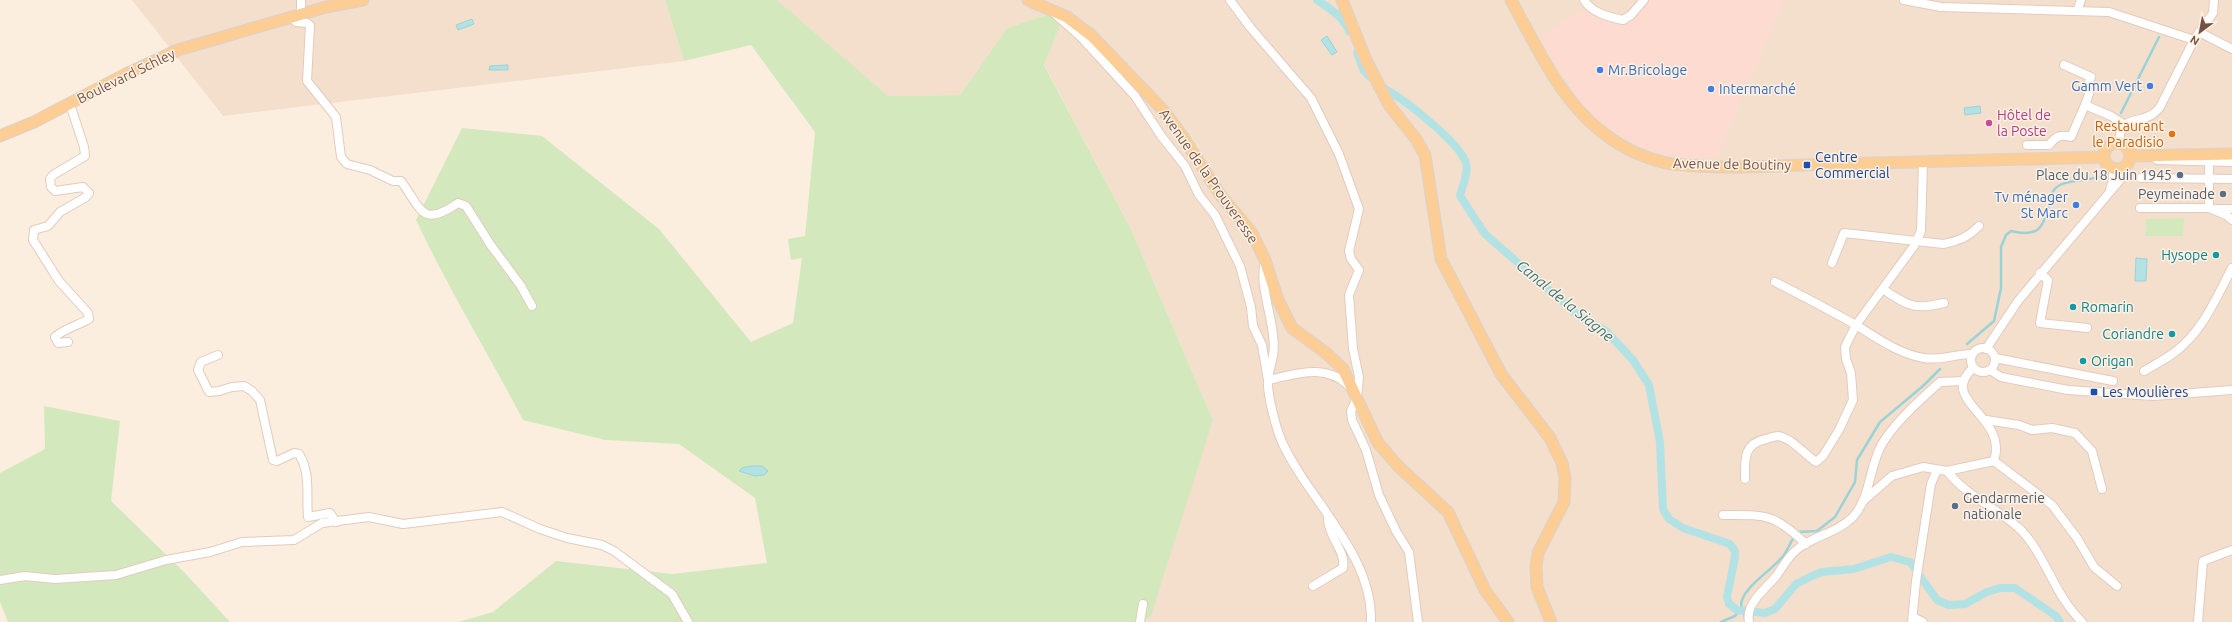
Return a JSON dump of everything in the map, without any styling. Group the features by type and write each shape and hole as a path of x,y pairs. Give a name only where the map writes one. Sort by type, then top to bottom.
{"main road":[{"name":"Boulevard Schley","path":"0,136 70,104 126,74 178,50 297,16 363,0"},
{"name":"Avenue de la Prouveresse","path":"1028,0 1067,17 1092,36 1164,111 1182,134 1220,196 1252,233 1265,260 1278,300 1292,328 1326,353 1344,369 1378,443 1399,467 1448,512 1482,584 1508,622"},
{"path":"1342,0 1366,60 1389,105 1416,139 1425,155 1441,259 1501,374 1550,438 1562,463 1565,476 1564,502 1538,553 1536,566 1537,587 1551,622"},
{"name":"Avenue de Boutiny","path":"1511,0 1563,93 1580,114 1614,141 1647,157 1671,164 1717,166 2103,157"},
{"path":"2128,161 2127,147 2119,143 2108,146 2103,157 2106,165 2113,169 2128,161 2209,158 2232,154"}],"street":[{"path":"301,0 296,22 307,23 310,25 307,81 336,117 341,157 347,164 370,170 393,181 402,181 423,213 433,216 442,214 458,203 466,206 490,244 521,286 532,306"},
{"path":"1230,0 1250,27 1311,98 1339,154 1359,209 1350,251 1351,259 1358,270 1349,295 1353,349 1359,377 1351,411 1352,420 1366,450 1379,495 1396,531 1409,552 1418,622"},
{"path":"1584,0 1588,6 1596,12 1623,20 1631,15 1644,0"},
{"path":"1904,0 1941,7 1994,4 2077,11 2109,12 2194,40"},
{"path":"2077,11 2081,0"},
{"path":"2119,143 2119,134 2124,125 2155,115 2194,40 2212,13 2214,0"},
{"path":"1048,8 1081,37 1135,96 1162,137 1185,166 1199,195 1216,215 1240,266 1251,307 1253,326 1262,345 1269,394 1281,441 1311,494 1360,567 1367,591 1371,622"},
{"path":"2199,32 2232,49"},
{"path":"2027,145 2049,145 2056,136 2061,135 2071,137 2089,94 2087,87 2091,78 2064,64"},
{"path":"68,342 58,343 55,337 60,332 73,328 89,319 88,312 59,281 33,240 34,230 48,226 60,212 86,197 89,192 83,188 55,191 51,187 50,179 53,175 85,156 84,147 70,104"},
{"path":"2085,105 2110,116 2124,125"},
{"path":"2209,208 2209,158 2232,162"},
{"path":"1986,349 2018,301 2040,273 2120,180 2128,161"},
{"path":"1745,479 1745,459 1748,449 1757,441 1778,436 1790,442 1816,462 1823,456 1853,400 1851,373 1846,359 1845,347 1856,325 1884,290 1921,231 1924,162"},
{"path":"2108,195 2114,179 2113,169"},
{"path":"2141,178 2232,179"},
{"path":"2140,208 2232,209"},
{"path":"2209,208 2226,215 2232,220"},
{"path":"1832,263 1844,233 1943,244 1958,241 1970,236 1979,226"},
{"path":"1265,260 1262,272 1269,306 1275,351 1268,380"},
{"path":"2144,371 2175,352 2193,336 2211,309 2232,268"},
{"path":"2040,273 2048,280 2040,323 2087,328"},
{"path":"1775,282 1856,325 1892,348 1922,358 1936,360 1960,354 1972,354 1980,348 1986,349 1992,352 1995,358 1993,367 1990,370 1981,372 1973,368 1970,361 1972,354"},
{"path":"1884,290 1906,304 1923,308 1944,302"},
{"path":"218,355 201,362 198,370 209,392 244,386 252,391 260,400 273,460 277,461 294,453 299,454 304,461 308,485 308,517 330,513 336,522"},
{"path":"1995,358 2113,381"},
{"path":"1973,368 1964,376 1962,382 1965,399 1986,420 1996,444 1997,454 1994,461"},
{"path":"1990,370 2001,377 2074,390 2153,396 2232,390"},
{"path":"1268,380 1303,371 1339,376 1355,394"},
{"path":"1749,622 1748,616 1752,603 1771,583 1793,552 1844,525 1854,516 1866,492 1872,466 1882,444 1895,428 1940,382 1962,382"},
{"path":"1986,420 2019,425 2032,430 2052,428 2074,434 2092,451 2102,489"},
{"path":"1861,503 1892,476 1923,467 1947,471 1994,461 2052,505 2077,538 2094,567 2117,586"},
{"path":"1923,622 1912,620 1916,581 1931,484 1937,470"},
{"path":"1947,471 1958,485 2020,530 2031,544 2062,599 2082,622"},
{"path":"0,580 25,576 55,580 116,575 166,560 210,552 242,542 294,540 322,523 369,517 404,524 502,512 540,529 567,538 602,545 614,551 672,594 688,622"},
{"path":"1724,515 1762,515 1788,526 1806,544"},
{"path":"1313,586 1343,568 1343,556 1329,530 1328,518"},
{"path":"2198,622 2203,561 2232,550"},
{"path":"1140,622 1142,604"}],"shaded area":[{"path":"132,0 665,0 684,61 223,116"},
{"path":"777,0 2232,0 2232,622 1141,622 1213,420 1130,227 1044,64 1067,8 1007,28 960,95 887,96"},
{"path":"1649,0 1784,0 1717,157 1679,158 1649,150 1625,140 1591,113 1578,100 1540,36 1586,9 1616,25 1625,25"}],"green space":[{"path":"665,0 777,0 888,96 960,95 1007,28 1067,8 1044,65 1130,227 1213,420 1151,616 1141,622 458,622 493,612 556,561 673,574 767,563 755,498 679,444 605,440 523,420 441,271 416,220 462,128 542,136 659,229 751,342 793,323 802,258 791,260 788,239 805,236 815,132 751,45 684,61"},
{"path":"2184,218 2183,236 2145,236 2146,219"},
{"path":"44,406 120,421 111,501 185,573 230,622 8,622 0,602 0,473 45,449"}],"water":[{"path":"472,19 474,24 458,30 456,25"},
{"path":"1327,36 1337,52 1332,55 1321,40"},
{"path":"508,65 508,70 489,70 490,66"},
{"path":"1980,106 1981,113 1965,115 1964,108"},
{"path":"2136,258 2147,259 2146,281 2135,281"},
{"path":"762,466 768,471 764,475 755,476 739,471 742,468"}],"waterway":[{"name":"Canal de la Siagne","path":"1317,0 1340,17 1349,31"},
{"path":"2121,113 2159,37"},
{"name":"Canal de la Siagne","path":"1357,53 1364,71 1370,77"},
{"name":"Canal de la Siagne","path":"1385,89 1405,102 1430,122 1443,133 1462,154 1466,163 1467,171 1460,196 1485,234 1579,316 1606,331 1633,360 1649,385 1660,442 1663,509 1669,519 1683,528 1730,544 1735,551 1727,597 1729,604 1737,610 1765,613 1775,609 1796,584 1812,576 1822,572 1854,569 1891,557 1910,562 1937,600 1949,605 1965,604 1987,592 2000,588 2015,588 2056,616 2060,622"},
{"path":"1967,344 1994,321 2001,288 2001,247 2006,235 2011,231 2028,233 2039,228 2045,218 2052,193 2058,186 2064,183 2095,178 2109,173"},
{"path":"1745,618 1741,603 1749,588 1779,561 1798,532 1817,531 1835,517 1855,482 1857,460 1880,422 1923,386 1940,369"},
{"path":"1721,622 1735,616 1741,609"}],"place":[{"name":"Mr.Bricolage","path":"1600,70"},
{"name":"Gamm Vert","path":"2150,86"},
{"name":"Intermarché","path":"1711,89"},
{"name":"Hôtel de la Poste","path":"1989,123"},
{"name":"Restaurant le Paradisio","path":"2172,134"},
{"name":"Centre Commercial","path":"1807,165"},
{"name":"Place du 18 Juin 1945","path":"2180,175"},
{"name":"Peymeinade","path":"2223,194"},
{"name":"Tv ménager St Marc","path":"2076,205"},
{"name":"Hysope","path":"2216,255"},
{"name":"Romarin","path":"2073,307"},
{"name":"Coriandre","path":"2172,334"},
{"name":"Origan","path":"2083,361"},
{"name":"Les Moulières","path":"2094,392"},
{"name":"Gendarmerie nationale","path":"1955,506"}]}
